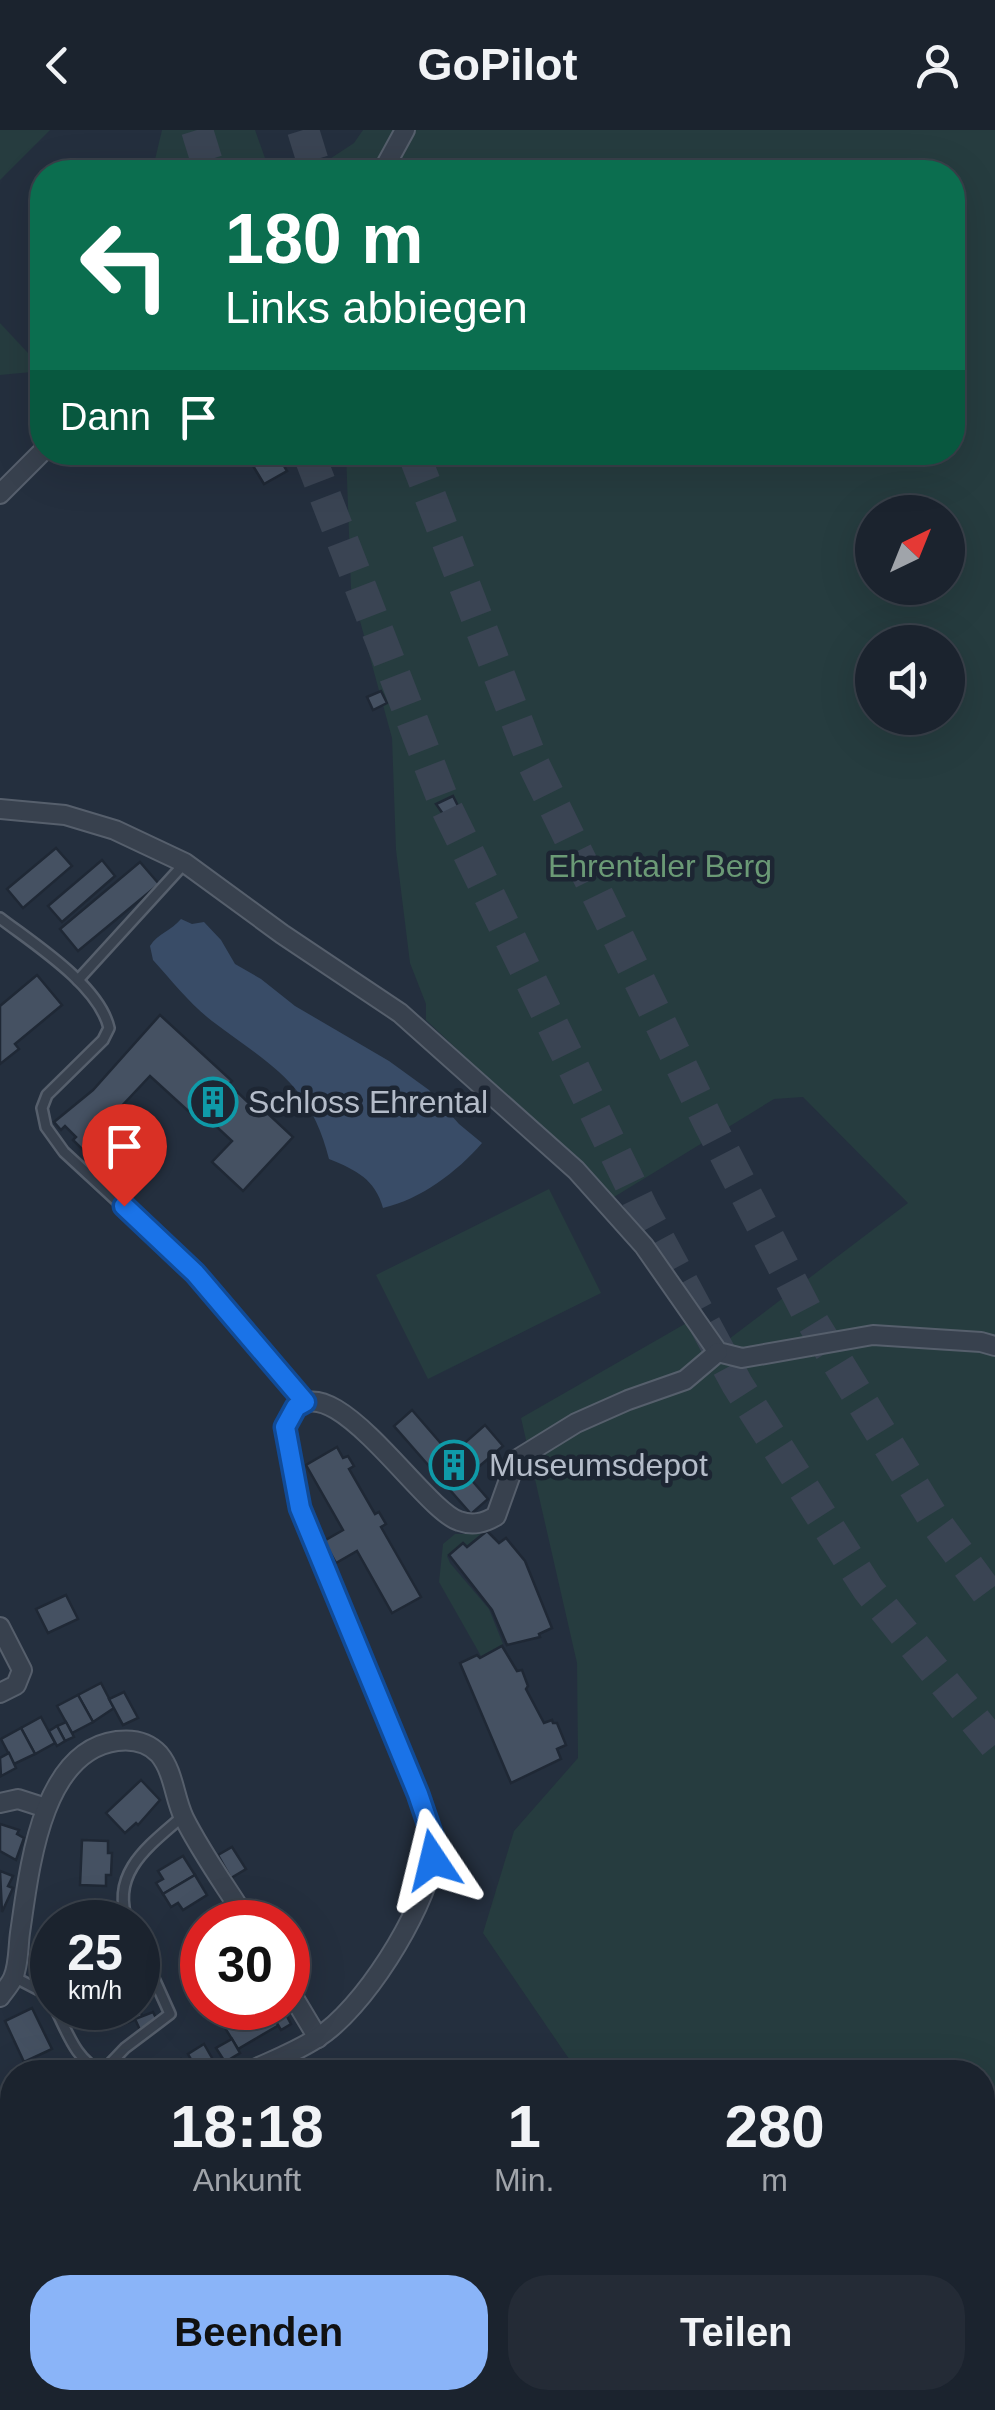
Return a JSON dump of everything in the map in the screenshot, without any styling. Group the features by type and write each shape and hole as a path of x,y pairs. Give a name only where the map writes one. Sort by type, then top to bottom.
{"street":[{"path":"389,160 405,130"},
{"path":"0,494 30,464"},
{"path":"0,809 64,816 116,830 186,863 282,934 400,1013 576,1170 644,1246 718,1352 742,1358 873,1335 995,1346"},
{"path":"273,2060 318,2038 338,2022 368,1986 400,1940 433,1860 433,1838 300,1508 285,1427 296,1407 316,1399 344,1413 441,1511 458,1521 482,1524 496,1516 516,1460 576,1424 685,1380 718,1352"},
{"path":"0,1628 22,1670 16,1685 0,1693"},
{"path":"0,1997 14,1977 32,1864 46,1808 58,1783 89,1752 111,1742 130,1740 152,1747 160,1756 168,1767 183,1816 235,1900"},
{"path":"0,1804 18,1799 46,1808"},
{"path":"310,2025 318,2038"}],"lane":[{"path":"78,980 186,863"},
{"path":"0,918 78,980 109,1028 102,1040 48,1094 42,1108 46,1126 64,1152 195,1273 305,1402"},
{"path":"123,1900 131,1867 138,1856 183,1816"},
{"path":"14,1977 30,1985"},
{"path":"160,1992 170,2014 160,2022"},
{"path":"66,2030 82,2060"},
{"path":"114,2060 149,2030"}],"green space":[{"path":"0,130 50,130 0,180"},
{"path":"162,130 255,130 266,160 155,160"},
{"name":"Ehrentaler Berg","path":"363,130 995,130 995,2060 570,2060 483,1933 514,1831 578,1758 577,1663 521,1418 690,1321 729,1339 908,1203 803,1097 774,1099 614,1197 426,1020 426,1004 410,963 396,850 392,738 351,588 346,465 965,465 965,160 328,160 354,143"},
{"path":"0,323 30,355 30,372 0,375"},
{"path":"549,1189 601,1293 428,1379 376,1275"},
{"path":"455,1534 481,1534 447,1556 489,1609 503,1644 481,1656 439,1582 443,1544"}],"water":[{"path":"181,919 192,924 204,922 235,964 295,1006 389,1061 429,1090 482,1143 437,1183 383,1208 375,1190 363,1177 329,1159 311,1112 285,1078 204,1014 153,960 150,946"}],"building":[{"path":"252,465 284,465 287,471 264,484"},
{"path":"381,691 387,703 373,710 367,697"},
{"path":"453,796 462,814 448,821 436,804"},
{"path":"56,848 72,866 23,908 7,889"},
{"path":"102,860 115,876 62,922 48,906"},
{"path":"140,862 159,884 78,951 60,929"},
{"path":"37,975 62,1005 15,1044 19,1049 0,1064 0,1006"},
{"name":"Schloss Ehrental","path":"160,1015 232,1081 229,1084 259,1113 263,1109 293,1137 243,1191 212,1162 232,1141 202,1113 197,1119 150,1076 118,1110 121,1112 112,1122 142,1149 117,1181 108,1173 111,1170 73,1140 76,1137 65,1126 61,1130 54,1122 93,1090"},
{"name":"Museumsdepot","path":"412,1410 451,1455 485,1425 503,1446 468,1476 488,1499 471,1514 394,1426"},
{"path":"337,1447 354,1466 349,1469 375,1514 379,1512 386,1524 381,1527 421,1597 392,1613 357,1551 336,1563 324,1541 343,1530 306,1465"},
{"path":"487,1531 499,1543 506,1538 525,1561 552,1628 540,1637 507,1645 492,1610 449,1555"},
{"path":"66,1595 78,1619 48,1633 36,1609"},
{"path":"502,1646 517,1671 522,1670 526,1689 544,1723 557,1723 566,1745 557,1749 561,1759 511,1783 460,1663"},
{"path":"101,1683 114,1708 93,1722 78,1695"},
{"path":"124,1692 138,1718 123,1725 109,1699"},
{"path":"78,1695 93,1722 72,1733 57,1706"},
{"path":"41,1717 55,1743 35,1754 21,1728"},
{"path":"66,1722 74,1737 65,1741 57,1726"},
{"path":"57,1726 65,1741 57,1746 49,1731"},
{"path":"21,1728 35,1754 14,1764 1,1739"},
{"path":"9,1753 16,1768 1,1776 0,1758"},
{"path":"141,1780 160,1800 138,1825 125,1833 106,1813"},
{"path":"0,1824 19,1830 17,1834 24,1838 16,1860 0,1851"},
{"path":"82,1840 108,1841 108,1853 112,1853 106,1886 80,1885"},
{"path":"232,1847 246,1869 231,1878 218,1855"},
{"path":"183,1856 195,1875 163,1894 156,1883 163,1879 158,1871"},
{"path":"0,1871 13,1876 8,1886 13,1888 2,1912"},
{"path":"195,1875 207,1895 199,1900 180,1900 180,1906 178,1903 171,1907 163,1894"},
{"path":"30,2009 30,2030 43,2030 52,2049 23,2060 5,2021"},
{"path":"226,2030 270,2030 238,2049"},
{"path":"232,2039 240,2053 224,2060 216,2048"},
{"path":"204,2044 213,2060 191,2060 188,2054"}],"tunnel":[{"path":"197,130 206,160"},
{"path":"303,130 312,160"},
{"path":"313,465 445,805 643,1210 737,1384 868,1589 995,1745"},
{"path":"418,465 533,763 710,1125 809,1316 937,1524 995,1603"}],"place":[{"name":"Schloss Ehrental","path":"213,1102"},
{"name":"Museumsdepot","path":"454,1465"}],"route":[{"path":"124,1206 195,1273 305,1402 296,1407 285,1427 300,1508 418,1794 433,1838 433,1860"}]}
